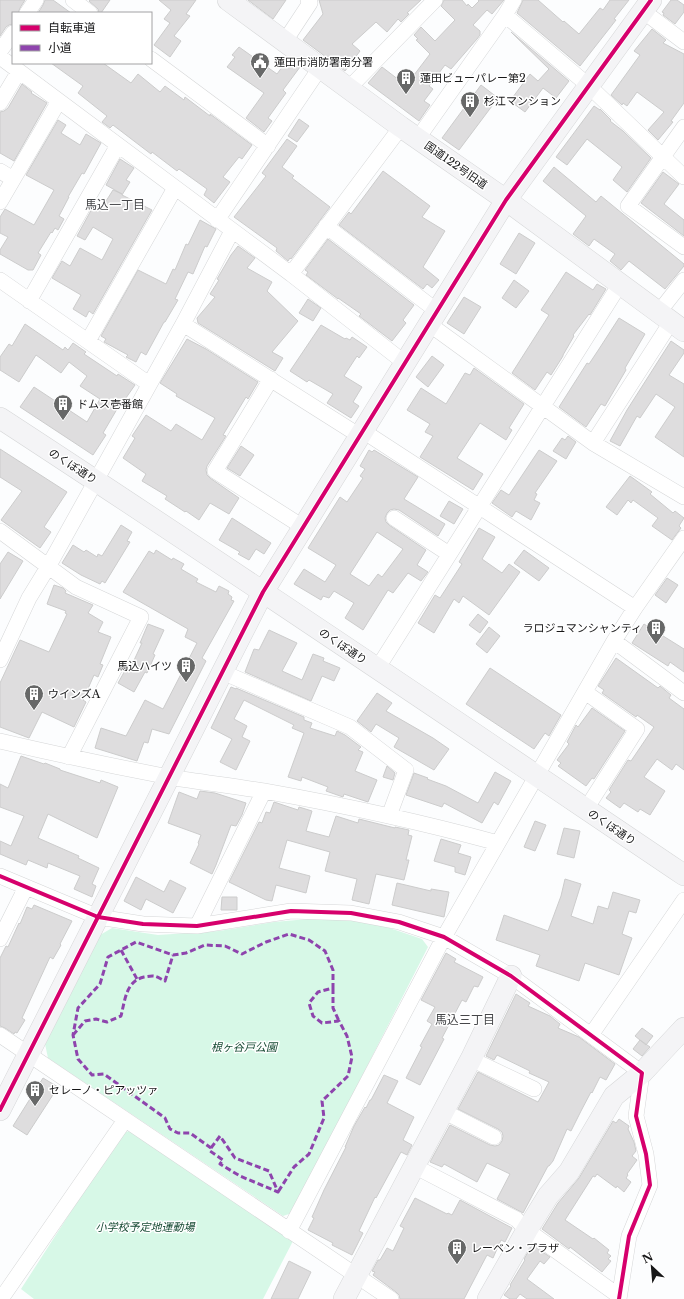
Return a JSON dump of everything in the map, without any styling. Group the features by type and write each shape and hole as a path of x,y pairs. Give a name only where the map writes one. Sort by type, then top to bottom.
{"street":[{"path":"28,12 36,0"},
{"path":"73,0 89,12"},
{"name":"国道122号旧道","path":"228,0 401,127 506,200 671,322"},
{"path":"285,41 310,3 308,0"},
{"path":"348,88 435,0"},
{"path":"418,138 514,0"},
{"path":"0,1110 263,592 506,200 647,6 684,42"},
{"path":"505,15 589,86 664,156 684,177"},
{"path":"0,51 12,34"},
{"path":"0,57 217,220 292,274 405,363"},
{"path":"152,60 268,146"},
{"path":"217,220 320,68"},
{"path":"0,103 19,71"},
{"path":"0,202 59,101"},
{"path":"292,274 326,226 401,127"},
{"path":"684,127 628,206 684,247"},
{"path":"29,300 118,145"},
{"path":"0,171 13,179"},
{"path":"88,341 175,188"},
{"path":"326,226 433,318 543,407 593,444 684,497"},
{"path":"1,656 29,598 48,567 183,324 232,231"},
{"path":"0,280 149,384"},
{"path":"593,444 671,322 684,280"},
{"path":"377,669 620,284"},
{"path":"183,324 481,506 634,608"},
{"path":"271,379 215,471 303,527"},
{"name":"のくぼ通り","path":"0,418 96,480 684,875"},
{"path":"394,518 450,554"},
{"path":"0,530 76,587 140,617 69,757"},
{"path":"289,1230 444,937 614,641 634,608 679,557 684,538"},
{"path":"614,641 684,693"},
{"path":"222,672 350,727 406,770 389,816"},
{"path":"585,692 637,729 586,809"},
{"path":"0,741 69,757 169,777 264,791 389,816 443,828 498,843"},
{"path":"197,926 264,791"},
{"path":"0,876 98,917 143,924 197,926 291,911 351,913 399,922 444,937 511,976 642,1073"},
{"path":"0,939 26,887"},
{"path":"591,1035 684,900"},
{"path":"344,1299 471,1059 511,976"},
{"path":"492,1298 548,1196 569,1172 614,1096 642,1073 684,1028"},
{"path":"0,1035 391,1299"},
{"path":"471,1059 534,1089"},
{"path":"414,1166 516,1219 528,1230 619,1297 629,1236 650,1185 646,1154 636,1116 642,1073"},
{"path":"443,1111 494,1137"},
{"path":"1,1299 125,1120"}],"green space":[{"name":"根ヶ谷戸公園","path":"331,917 366,920 422,939 428,947 292,1213 283,1216 48,1058 45,1044 100,935 112,928 158,935 219,931 274,922"},
{"name":"小学校予定地運動場","path":"129,1131 293,1241 263,1299 34,1299 21,1289 121,1134"}],"building":[{"path":"0,0 25,0 18,12 12,12 12,24 6,27 0,36"},
{"path":"45,0 53,0 70,12 39,12"},
{"path":"110,0 102,12 99,12 98,9 89,1"},
{"path":"159,0 196,0 186,14 190,16 174,36 181,41 170,57 154,45 170,23 164,19 171,10"},
{"path":"248,0 286,0 273,19"},
{"path":"319,0 421,0 407,13 409,14 401,22 398,19 387,32 376,22 352,44 360,51 345,71 303,40 323,14"},
{"path":"444,0 462,0 467,6 468,4 472,8 479,1 478,0 504,0 492,14 487,10 473,25 480,31 480,35 451,69 445,65 429,86 433,89 424,101 430,105 419,121 368,83 382,67 399,80 403,75 408,79 412,74 414,75 430,54 416,40 418,39 414,35 421,27 435,41 455,20 441,6"},
{"path":"523,0 538,0 579,34 600,8 603,10 610,0 629,0 614,19 616,20 580,66 517,13"},
{"path":"671,0 677,0 684,5 684,12 675,24 663,15 664,13 662,12"},
{"path":"652,29 666,40 663,43 684,54 684,103 671,121 673,122 658,140 648,130 664,112 637,92 627,106 623,103 622,105 611,95 640,55 634,51"},
{"path":"511,32 569,81 556,98 543,88 525,112 510,101 530,74 538,81 549,69"},
{"path":"239,47 277,74 288,59 300,67 283,90 286,93 268,118 272,121 264,132 246,118 264,93 227,67 235,57 232,55"},
{"path":"52,64 104,64 131,83 138,74 160,92 165,86 184,100 185,97 252,145 242,159 239,157 223,177 230,182 214,203 204,195 207,189 179,169 177,171 152,152 151,154 113,125 110,128 102,122 107,116 78,93 83,86"},
{"path":"22,84 32,92 31,93 47,103 14,161 0,153 0,112 8,108"},
{"name":"杉江マンション","path":"481,85 498,98 459,150 442,138"},
{"path":"594,106 600,109 611,120 610,121 623,131 651,158 627,192 613,180 622,167 587,139 567,165 556,157"},
{"path":"299,119 309,126 297,142 288,136"},
{"path":"58,120 66,125 61,133 80,145 86,134 101,143 84,174 82,173 68,197 59,216 64,219 58,230 55,228 52,233 51,232 38,253 41,255 33,270 28,270 0,254 0,250 8,237 0,233 0,217 5,209 34,225 54,190 26,175"},
{"path":"287,139 297,146 282,167 294,176 292,178 330,207 288,261 276,251 277,248 234,217 266,176 262,173"},
{"path":"120,159 134,168 126,180 130,182 122,195 152,210 93,314 89,311 86,317 73,309 81,295 52,278 62,261 70,266 80,248 102,260 113,239 93,227 85,240 77,236 94,205 101,209 113,190 122,194 106,185"},
{"path":"554,167 596,202 601,196 684,264 684,266 665,289 629,261 621,270 610,261 615,254 594,239 589,246 573,234 586,216 543,181"},
{"path":"383,171 430,206 422,217 445,231 423,267 439,280 432,288 427,284 423,289 339,225 349,212 351,214"},
{"path":"663,172 679,184 664,204 684,220 684,236 641,203"},
{"path":"200,220 216,229 207,247 205,246 193,274 188,272 175,299 178,300 146,355 141,352 136,362 126,357 128,355 104,342 106,339 101,336 138,270 166,284 173,269 175,270 186,244 188,245"},
{"path":"519,233 535,243 516,274 500,264"},
{"path":"328,239 414,305 403,320 406,323 392,341 359,316 361,314 306,275 308,272 305,270"},
{"path":"238,246 255,258 247,268 272,282 267,291 298,321 272,352 283,358 275,371 198,323 197,318 215,297 210,294 219,280 217,279"},
{"path":"566,272 593,290 597,284 606,289 590,315 589,314 573,335 574,336 563,356 551,375 547,372 535,390 512,373 549,315 541,310"},
{"path":"514,280 529,291 516,308 502,298"},
{"path":"464,297 481,307 464,334 447,323"},
{"path":"308,299 321,308 313,321 299,313"},
{"path":"619,318 645,334 605,406 601,404 586,427 559,407 587,363 589,364"},
{"path":"25,324 63,350 65,347 68,350 73,343 86,352 84,354 117,376 118,374 135,385 121,405 120,404 103,433 106,435 93,455 20,407 34,387 87,422 100,399 80,386 87,376 69,362 61,373 36,355 19,382 0,370 0,357 9,344 12,346"},
{"path":"321,325 345,339 350,340 352,337 367,347 359,358 357,356 344,376 362,387 353,402 359,406 351,418 327,403 333,394 309,380 307,382 290,371"},
{"path":"187,339 206,349 258,382 248,399 246,397 223,435 226,436 206,470 207,475 210,478 239,498 229,514 210,503 199,520 165,499 167,496 142,481 146,474 123,458 135,438 132,436 146,415 171,431 176,424 202,440 215,418 176,396 177,394 160,383"},
{"path":"671,341 684,350 684,353 669,375 684,384 684,457 655,437 675,407 656,394 640,418 637,416 620,446 610,441 627,410"},
{"path":"432,356 444,365 428,387 416,377"},
{"path":"474,368 524,404 509,428 512,430 506,440 480,423 457,458 483,474 473,490 420,457 433,436 425,432 430,424 407,410 421,388 446,404 465,373 470,375"},
{"path":"568,436 576,442 566,459 553,451 562,438 565,440"},
{"path":"241,446 254,455 240,476 227,468"},
{"path":"0,449 67,492 44,527 51,532 40,548 1,520 22,491 0,477"},
{"path":"369,450 372,452 374,450 418,477 404,499 445,524 438,536 399,510 390,510 387,513 385,518 389,525 426,550 417,565 428,572 421,581 408,573 393,593 388,590 363,630 345,618 354,603 334,591 329,598 323,596 321,600 294,584 304,569 325,582 336,565 308,548 340,497 347,502 363,478 360,476 365,469 360,466","holes":["377,532 403,549 382,577 378,574 369,586 350,574"]},
{"path":"539,450 557,461 535,493 537,494 534,500 540,503 531,520 516,511 512,517 492,503 501,490 509,495"},
{"path":"630,476 652,492 650,494 673,513 675,511 684,518 679,526 681,528 672,540 652,526 658,518 633,500 631,503 628,500 617,515 606,507"},
{"path":"449,501 463,509 454,524 440,516"},
{"path":"232,518 271,543 264,554 256,549 249,560 238,554 240,552 219,540"},
{"path":"121,525 132,532 127,541 130,542 105,583 102,581 100,584 81,575 62,563 73,545 84,552 86,550 97,557 98,554 102,556"},
{"path":"479,528 495,537 482,559 502,573 509,564 520,572 489,615 463,596 459,603 454,599 434,633 418,623 435,595 440,598 462,564 459,562"},
{"path":"156,550 172,560 173,558 184,564 181,569 198,579 196,582 216,592 219,586 229,591 228,594 232,597 231,600 234,601 202,658 206,661 169,734 152,729 148,743 144,742 137,761 95,748 101,728 126,736 145,700 163,709 197,643 185,637 188,629 123,592 149,551 154,554"},
{"path":"524,550 549,568 539,581 514,563"},
{"path":"8,552 23,561 0,599 0,564"},
{"path":"667,578 678,585 666,603 655,595"},
{"path":"54,585 63,588 66,591 65,593 93,605 88,613 103,622 98,632 111,637 100,664 103,665 98,677 94,675 83,700 86,702 74,727 42,712 29,738 0,727 0,683 20,640 49,652 67,614 65,613 66,611 47,604"},
{"path":"478,614 488,622 480,633 469,625"},
{"path":"148,624 164,630 153,654 155,655 147,673 145,672 134,692 118,683 127,667 130,669 142,643 140,643"},
{"name":"ラロジュマンシャンティ","path":"644,624 684,649 684,672 670,662 668,666 632,643"},
{"path":"489,627 500,636 487,653 476,644"},
{"path":"269,630 297,643 282,671 302,680 313,654 324,658 323,661 340,668 334,681 322,676 311,701 245,672 254,649 259,650"},
{"path":"616,658 658,688 660,686 671,695 669,698 684,709 684,770 676,764 672,770 657,759 644,777 665,791 650,815 640,809 638,812 624,803 620,808 606,798 611,792 609,790 628,760 631,761 654,727 637,715 636,717 602,693 604,690 598,686"},
{"path":"490,668 561,715 549,736 545,733 534,749 466,704"},
{"path":"231,687 304,717 304,720 312,723 310,728 335,736 337,731 361,747 358,750 363,752 355,771 377,780 368,802 344,794 343,797 326,791 328,787 302,777 301,781 288,777 304,733 292,728 294,725 244,700 234,719 247,726 242,737 250,741 236,770 220,762 232,739 211,728"},
{"path":"377,693 392,703 386,711 449,749 434,770 394,747 399,738 376,724 371,732 357,721"},
{"path":"592,708 625,731 594,779 592,778 586,786 558,766 561,763 557,760 569,744 567,742 576,725 578,727"},
{"path":"21,756 100,783 101,780 118,787 97,838 48,814 38,838 79,856 78,858 99,868 92,884 96,886 92,897 74,889 80,876 48,863 47,868 28,860 26,865 0,854 0,841 11,846 24,816 0,807 0,784 8,788"},
{"path":"387,766 395,773 393,780 383,777"},
{"path":"495,772 511,781 498,805 494,802 482,823 444,803 442,807 406,795 414,773 446,786 478,803"},
{"path":"200,791 215,793 246,803 236,826 231,825 212,874 190,863 199,844 201,835 168,823 179,792 197,799"},
{"path":"274,802 298,810 299,807 312,811 306,831 329,837 336,816 358,823 359,819 409,830 408,835 412,836 406,860 409,860 404,880 376,874 369,904 352,900 357,879 325,871 330,852 287,840 279,868 310,876 306,893 276,885 272,901 266,900 229,882 259,822 262,823 266,812 270,813"},
{"path":"535,821 546,825 535,851 524,847"},
{"path":"564,828 580,831 574,858 557,854"},
{"path":"441,839 461,845 458,853 471,857 465,875 455,872 455,867 434,861"},
{"path":"136,877 164,892 170,880 186,888 173,913 146,899 141,910 124,901"},
{"path":"565,879 581,884 571,916 593,924 598,906 608,909 613,892 640,900 636,913 629,911 622,934 632,938 619,975 585,963 579,981 536,966 540,955 496,940 504,915 548,931 561,896"},
{"path":"397,883 431,891 431,889 449,892 444,917 392,905"},
{"path":"222,897 237,897 237,910 221,910"},
{"path":"34,905 72,921 53,959 50,957 22,1018 25,1020 17,1033 15,1032 14,1034 0,1026 0,958 6,946 8,947 27,907 32,909"},
{"path":"446,953 456,959 454,962 483,977 478,987 474,986 466,1002 462,1000 420,1085 406,1078 422,1047 420,1046 432,1024 427,1021 435,1007 421,1000"},
{"path":"516,994 530,1003 528,1006 550,1016 560,1024 558,1028 579,1037 615,1064 606,1080 600,1077 571,1131 567,1129 553,1161 548,1166 523,1213 497,1199 510,1174 487,1163 477,1182 444,1164 442,1167 430,1162 450,1125 490,1145 499,1145 502,1141 502,1132 498,1129 458,1109 478,1072 538,1102 549,1082 529,1073 530,1071 497,1055 494,1060 486,1056"},
{"path":"642,1028 653,1036 646,1045 635,1036"},
{"path":"640,1040 650,1047 642,1056 633,1049"},
{"path":"384,1075 398,1081 387,1103 414,1117 403,1140 412,1145 407,1155 401,1152 376,1198 375,1197 359,1231 363,1233 352,1255 308,1230 314,1218 312,1217 346,1147 354,1126 371,1100"},
{"name":"セレーノ・ピアッツァ","path":"43,1078 58,1087 27,1135 13,1126"},
{"path":"619,1119 629,1126 628,1129 636,1151 632,1156 637,1160 627,1174 628,1175 626,1178 631,1182 624,1192 597,1174 595,1177 593,1176 565,1220 593,1239 594,1238 609,1250 607,1253 611,1256 608,1259 611,1261 602,1272 570,1247 569,1249 542,1229 558,1203 579,1178 613,1121 616,1123"},
{"path":"415,1198 452,1215 460,1200 512,1228 505,1242 501,1240 493,1258 487,1255 464,1299 400,1299 396,1292 373,1275 375,1272 372,1271 387,1248 393,1251 404,1228 400,1226"},
{"path":"532,1245 550,1257 544,1264 540,1261 527,1279 554,1299 527,1299 520,1294 516,1299 510,1299 504,1295 511,1286 510,1285"},
{"path":"289,1261 311,1272 298,1299 271,1299"}],"marked path":[{"path":"211,1148 220,1136 235,1158 269,1171 278,1192 240,1176 220,1164 223,1160 210,1151 211,1148 190,1133 178,1133 170,1129 165,1118 104,1074 92,1075 78,1059 73,1035 78,1008 100,984 108,957 136,942 173,955 186,953 205,945 225,946 242,954 266,942 289,934 309,940 325,951 333,970 333,988 318,992 309,1003 313,1016 322,1023 339,1021 347,1036 352,1057 348,1076 322,1101 324,1118 309,1154 294,1167 278,1192"},
{"path":"121,950 137,979"},
{"path":"73,1035 85,1021 96,1019 107,1022 121,1016 127,992 133,983 138,979 153,976 165,981 173,955"},
{"path":"333,988 333,1008 339,1021"}],"cycle path":[{"path":"0,1110 263,592 506,200 651,0"},
{"path":"0,876 98,917 143,924 197,926 291,911 351,913 399,922 444,937 511,976 642,1073 636,1116 646,1154 650,1185 629,1236 619,1299"}],"place":[{"name":"蓮田市消防署南分署","path":"260,79"},
{"name":"蓮田ビューパレー第2","path":"406,95"},
{"name":"杉江マンション","path":"470,118"},
{"name":"ドムス壱番館","path":"63,421"},
{"name":"ラロジュマンシャンティ","path":"656,645"},
{"name":"馬込ハイツ","path":"186,683"},
{"name":"ウインズA","path":"34,711"},
{"name":"セレーノ・ピアッツァ","path":"35,1107"},
{"name":"レーベン・プラザ","path":"457,1265"}],"district":[{"name":"馬込一丁目","path":"115,204"},
{"name":"馬込三丁目","path":"465,1019"}]}
